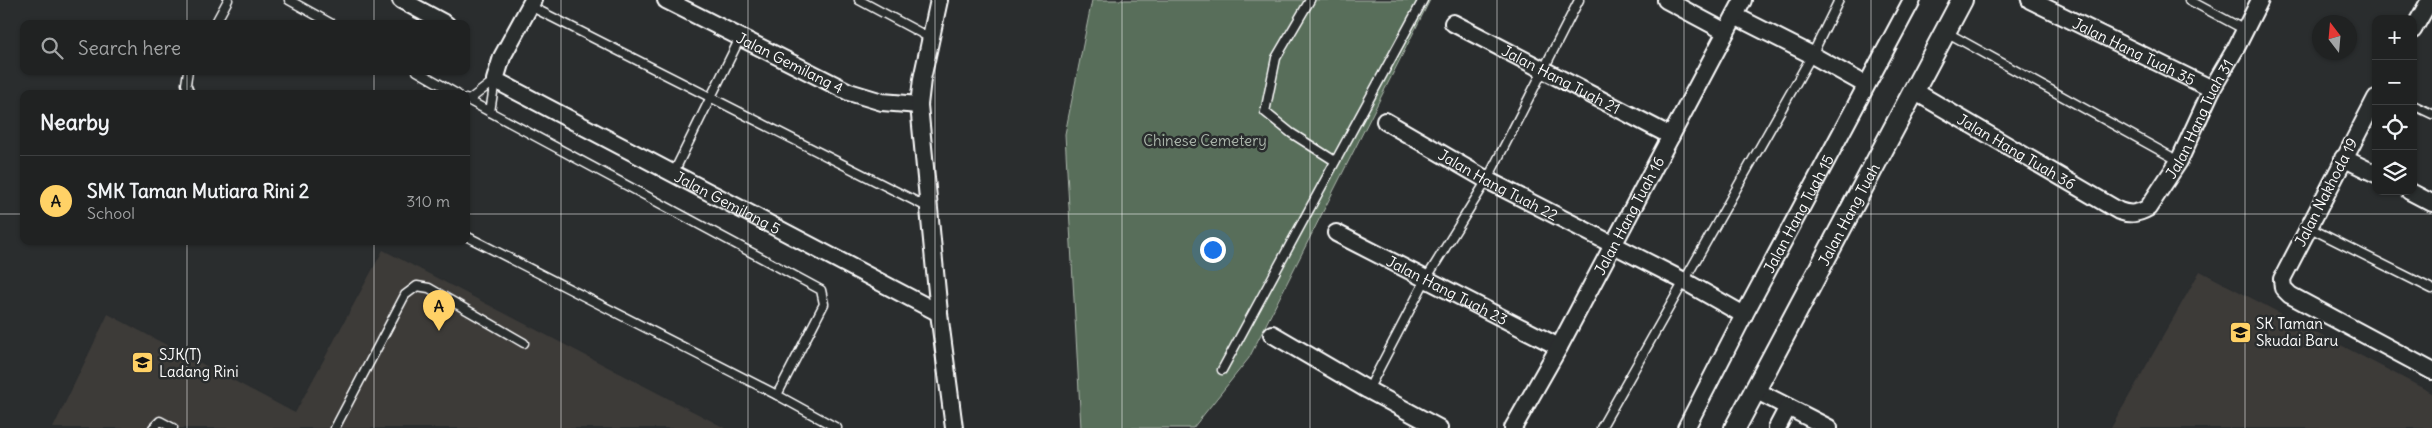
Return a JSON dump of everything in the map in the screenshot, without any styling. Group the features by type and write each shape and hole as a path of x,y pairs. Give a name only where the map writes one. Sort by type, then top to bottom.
{"street":[{"path":"401,0 438,20"},
{"name":"Jalan Gemilang 4","path":"666,0 849,92 882,102 919,105"},
{"path":"939,0 922,79 919,105 938,313 954,428"},
{"path":"1666,0 1726,32"},
{"name":"Jalan Hang Tuah 16","path":"1513,428 1559,347 1744,0"},
{"name":"Jalan Hang Tuah 15","path":"1686,428 1912,0"},
{"name":"Jalan Hang Tuah","path":"1735,428 1962,0"},
{"name":"Jalan Hang Tuah 35","path":"2030,0 2212,89"},
{"name":"Jalan Hang Tuah 31","path":"2119,211 2128,214 2140,212 2148,208 2178,161 2212,89 2260,0"},
{"path":"2422,23 2430,0"},
{"path":"495,80 502,57 531,3"},
{"path":"1735,16 1812,55 1866,86"},
{"name":"Jalan Hang Tuah 21","path":"1453,23 1671,136"},
{"name":"Jalan Gemilang 5","path":"495,80 938,313"},
{"name":"Jalan Hang Tuah 36","path":"1914,91 2119,211"},
{"name":"Jalan Nakhoda 19","path":"2372,105 2343,158 2282,279 2283,288 2290,295 2432,371"},
{"name":"Jalan Hang Tuah 22","path":"1385,121 1487,180 1684,281 1744,315"},
{"path":"2343,158 2372,172"},
{"path":"2416,195 2432,203"},
{"name":"Jalan Hang Tuah 23","path":"1336,233 1559,347"},
{"path":"1272,334 1433,427"},
{"path":"1755,390 1829,428"},
{"path":"1777,428 1788,407"}],"lane":[{"path":"217,20 228,0"},
{"path":"289,0 325,20"},
{"path":"859,0 932,39"},
{"path":"1310,0 1276,58 1265,112 1291,133 1335,162"},
{"path":"1222,370 1423,0"},
{"path":"1368,390 1426,279 1487,180 1579,0"},
{"path":"1601,428 1812,55 1839,0"},
{"path":"2189,0 2245,30"},
{"path":"531,3 930,209"},
{"path":"1945,32 2178,161"},
{"path":"672,174 712,98 740,38"},
{"path":"187,75 186,84 188,90"},
{"path":"424,75 450,90"},
{"path":"470,98 495,80"},
{"path":"490,112 495,80"},
{"path":"470,102 821,290 824,304 777,395"},
{"path":"2417,107 2432,114"},
{"path":"2308,227 2432,290"},
{"path":"470,238 777,395 837,428"},
{"path":"335,428 405,295 416,286 429,288 524,343"},
{"path":"153,428 160,421 173,428"}],"shaded area":[{"path":"383,250 725,428 53,428 108,314 295,413"},
{"name":"SK Taman Skudai Baru","path":"2200,271 2432,393 2432,428 2111,428"}],"green space":[{"name":"Chinese Cemetery","path":"1092,0 1430,0 1249,358 1193,428 1081,428 1065,134"}],"place":[{"name":"SMK Taman Mutiara Rini 2","path":"439,331"},
{"name":"SK Taman Skudai Baru","path":"2240,332"},
{"name":"SJK(T) Ladang Rini","path":"143,363"}]}
